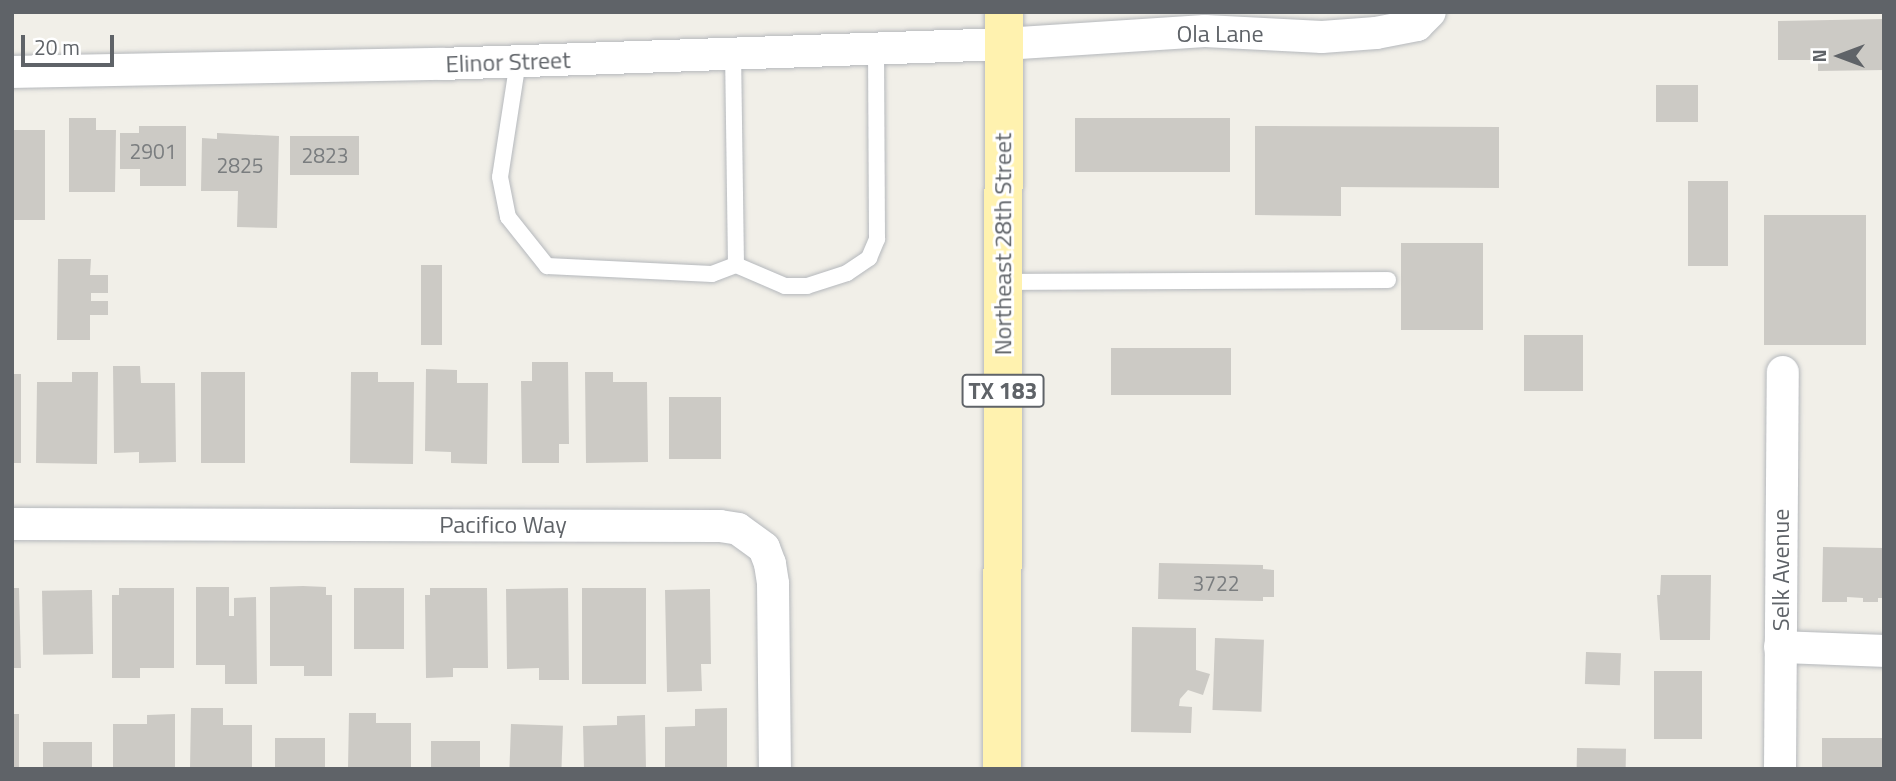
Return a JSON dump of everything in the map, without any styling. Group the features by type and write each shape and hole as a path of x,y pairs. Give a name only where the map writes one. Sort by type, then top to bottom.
{"main road":[{"name":"Northeast 28th Street","path":"1002,769 1004,28"}],"street":[{"name":"Ola Lane","path":"1004,28 1206,31 1322,37 1376,33 1417,25 1430,12"},
{"name":"Elinor Street","path":"12,72 518,61 876,48 1004,28"},
{"name":"Selk Avenue","path":"1780,769 1783,372"},
{"name":"Pacifico Way","path":"12,524 719,526 738,529 764,548 773,584 775,769"},
{"path":"1780,647 1884,651"}],"lane":[{"path":"518,61 500,177 508,217 547,266 712,274 736,265 785,286 807,285 847,273 869,258 877,239 876,48"},
{"path":"733,53 736,265"},
{"path":"1003,282 1388,280"}],"building":[{"path":"1884,19 1884,70 1818,71 1818,60 1778,60 1778,21"},
{"path":"1656,85 1698,85 1698,122 1656,122"},
{"path":"69,118 96,118 96,130 116,130 115,192 69,192"},
{"path":"1075,118 1230,118 1230,172 1075,172"},
{"path":"139,126 186,126 186,186 140,186 140,169 120,169 120,133 139,133"},
{"path":"1255,126 1499,127 1499,188 1341,187 1341,216 1255,215"},
{"path":"12,130 45,130 45,220 12,220"},
{"path":"217,133 279,136 277,228 237,227 238,191 201,191 202,138 217,139"},
{"path":"290,136 359,136 359,175 290,175"},
{"path":"1688,181 1728,181 1728,266 1688,266"},
{"path":"1764,215 1866,215 1866,345 1764,345"},
{"path":"1401,243 1483,243 1483,330 1401,330"},
{"path":"58,259 91,259 90,275 108,275 108,293 91,293 91,301 108,301 108,315 90,315 90,340 57,340"},
{"path":"421,265 442,265 442,345 421,345"},
{"path":"1524,335 1583,335 1583,391 1524,391"},
{"path":"1111,348 1231,348 1231,395 1111,395"},
{"path":"532,362 568,362 569,444 559,444 559,463 522,463 521,381 532,381"},
{"path":"113,366 140,366 141,383 175,383 176,462 139,463 139,452 114,453"},
{"path":"426,369 457,370 457,383 488,383 487,464 451,463 451,452 425,451"},
{"path":"72,372 98,372 97,464 36,463 37,382 72,382"},
{"path":"201,372 245,372 245,463 201,463"},
{"path":"351,372 378,372 378,382 414,382 413,464 350,463"},
{"path":"585,372 613,372 613,382 647,382 648,462 586,463"},
{"path":"12,374 21,374 21,463 12,463"},
{"path":"669,397 721,397 721,459 669,459"},
{"path":"1823,547 1884,548 1884,598 1878,598 1878,602 1863,602 1863,598 1847,597 1847,602 1822,602"},
{"path":"1159,563 1263,565 1263,569 1274,570 1274,597 1263,597 1263,601 1158,599"},
{"path":"1661,575 1711,575 1710,640 1660,640 1657,595 1660,595"},
{"path":"196,587 229,587 229,616 234,616 234,598 256,597 257,684 225,684 225,665 196,665"},
{"path":"270,587 326,587 326,595 332,595 332,676 304,676 304,666 270,666"},
{"path":"12,588 19,588 21,668 12,668"},
{"path":"119,588 174,588 174,668 140,668 140,678 112,678 112,595 119,595"},
{"path":"354,588 404,588 404,649 354,649"},
{"path":"430,588 487,588 488,668 453,668 453,677 426,678 425,595 430,595"},
{"path":"568,588 569,680 539,680 539,668 507,669 506,589"},
{"path":"582,588 646,588 646,684 582,684"},
{"path":"710,589 711,664 701,664 702,691 667,692 665,590"},
{"path":"92,590 93,654 43,655 42,591"},
{"path":"1132,627 1196,628 1196,670 1210,674 1203,695 1188,690 1180,699 1179,706 1192,707 1191,733 1131,732"},
{"path":"1215,638 1264,640 1261,712 1212,710"},
{"path":"1586,652 1621,653 1620,685 1585,684"},
{"path":"1654,671 1702,671 1702,739 1654,739"},
{"path":"191,708 223,708 223,725 252,725 252,769 190,769"},
{"path":"727,708 727,769 665,769 665,727 695,726 695,709"},
{"path":"349,713 376,713 376,723 411,723 411,769 348,769"},
{"path":"12,714 19,714 19,769 12,769"},
{"path":"175,714 175,769 113,769 113,724 147,724 147,715"},
{"path":"645,715 646,769 584,769 583,726 617,725 617,716"},
{"path":"511,724 563,726 561,769 509,769"},
{"path":"275,738 325,738 325,769 275,769"},
{"path":"1822,738 1884,738 1884,769 1822,769"},
{"path":"431,741 480,741 480,769 431,769"},
{"path":"43,742 92,742 92,769 43,769"},
{"path":"1577,748 1626,749 1626,769 1577,769"}]}
